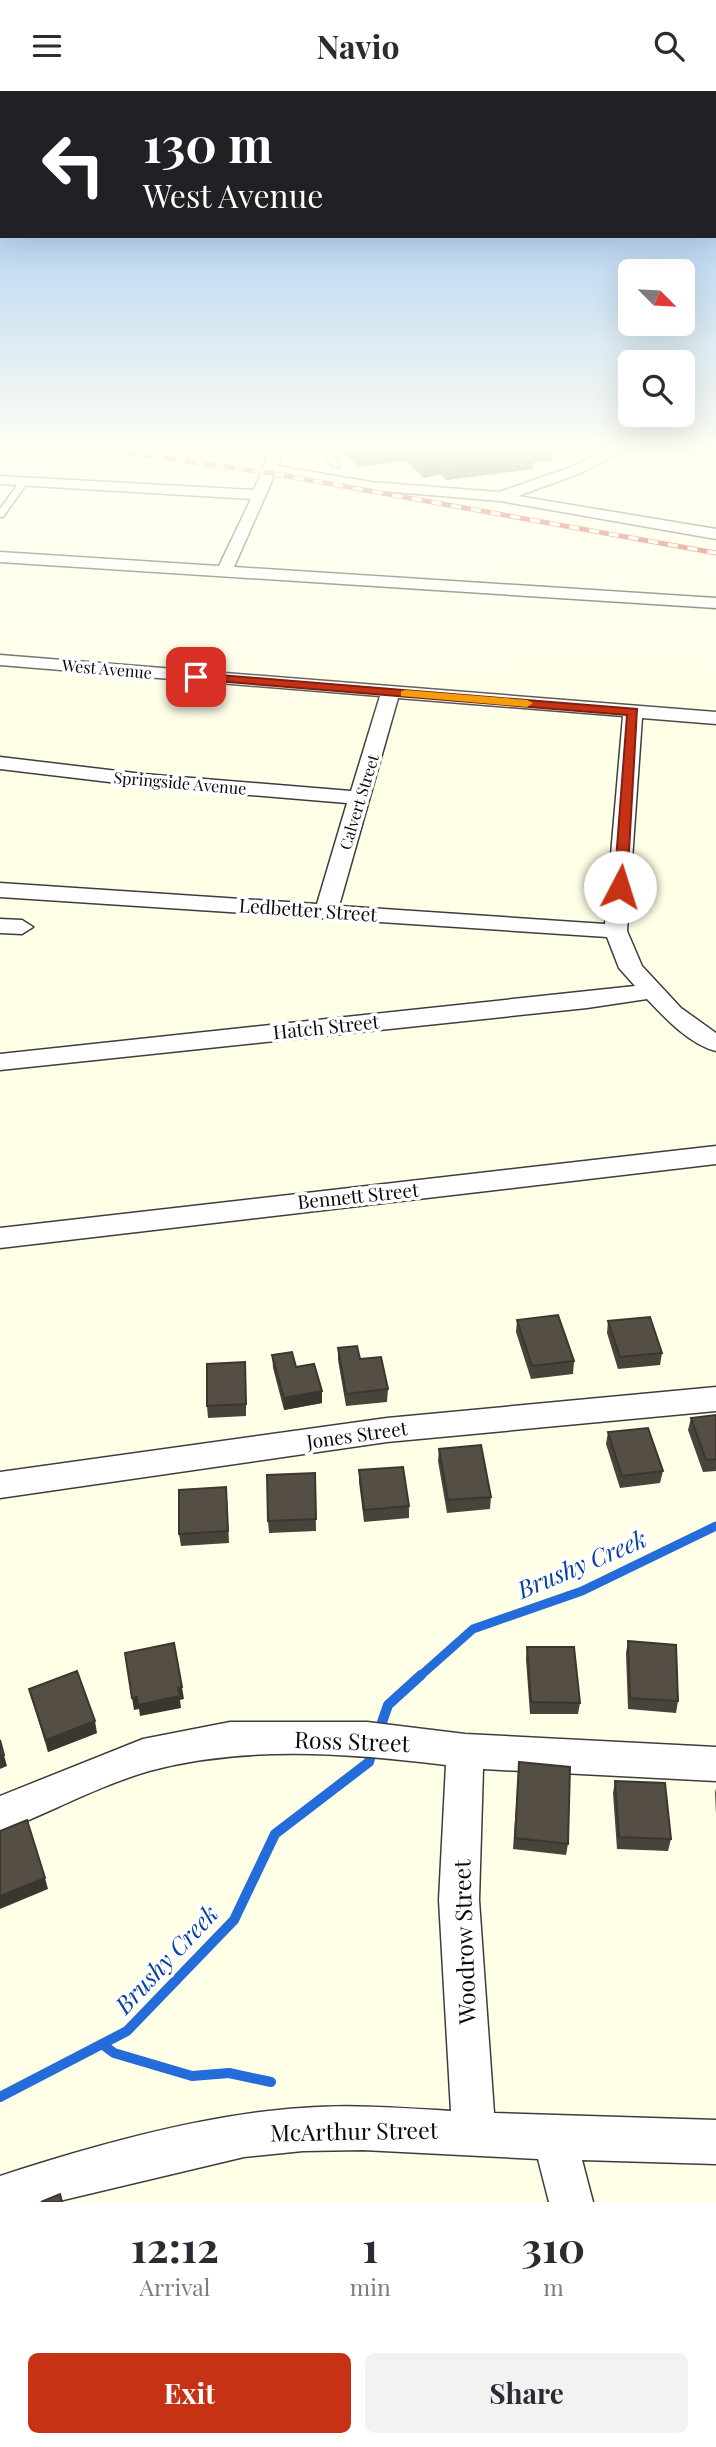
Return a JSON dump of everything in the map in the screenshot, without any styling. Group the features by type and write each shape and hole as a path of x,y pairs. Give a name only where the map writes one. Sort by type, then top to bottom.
{"street":[{"path":"224,572 236,547"},
{"path":"0,557 716,603"},
{"name":"West Avenue","path":"0,660 716,718"},
{"name":"Calvert Street","path":"326,911 390,692"},
{"path":"633,712 615,931 631,968 684,1023 716,1044"},
{"name":"Springside Avenue","path":"0,763 144,780 361,798"},
{"name":"Ledbetter Street","path":"0,890 615,931"},
{"name":"Hatch Street","path":"0,1062 652,991"},
{"name":"Bennett Street","path":"0,1238 716,1155"},
{"name":"Jones Street","path":"0,1485 387,1430 716,1399"},
{"name":"Ross Street","path":"0,1814 143,1756 192,1744 230,1739 367,1739 465,1751 716,1765"},
{"name":"Woodrow Street","path":"465,1751 459,1900 474,2133"},
{"name":"McArthur Street","path":"0,2198 64,2177 244,2135 303,2129 363,2128 555,2138 716,2142"},
{"path":"555,2138 571,2202"}],"building":[{"path":"558,1315 574,1361 532,1366 517,1320"},
{"path":"650,1317 662,1353 620,1357 608,1321"},
{"path":"357,1346 360,1359 381,1357 388,1389 346,1394 338,1348"},
{"path":"292,1352 296,1367 314,1364 322,1391 284,1398 272,1355"},
{"path":"245,1362 246,1404 207,1406 207,1364"},
{"path":"716,1415 716,1459 706,1460 691,1418"},
{"path":"648,1428 663,1471 622,1476 608,1432"},
{"path":"481,1445 491,1497 448,1500 439,1449"},
{"path":"403,1467 409,1506 364,1510 359,1470"},
{"path":"315,1473 316,1519 268,1521 267,1475"},
{"path":"226,1487 228,1531 179,1534 179,1490"},
{"path":"628,1641 676,1645 678,1701 630,1698"},
{"path":"174,1643 182,1687 178,1688 180,1696 138,1705 137,1697 132,1698 125,1653"},
{"path":"527,1647 574,1647 580,1703 531,1702"},
{"path":"77,1671 95,1721 46,1740 29,1689"},
{"path":"0,1740 4,1755 0,1756"},
{"path":"519,1762 570,1767 568,1844 515,1838"},
{"path":"615,1781 665,1783 671,1839 619,1837"},
{"path":"27,1820 45,1878 0,1896 0,1831"},
{"path":"60,2194 62,2202 41,2202"}],"waterway":[{"name":"Brushy Creek","path":"419,1677 473,1629 582,1591 716,1526"},
{"name":"Brushy Creek","path":"379,1731 388,1705 421,1675"},
{"name":"Brushy Creek","path":"0,2097 127,2031 234,1920 275,1834 369,1762 373,1749"},
{"path":"102,2044 114,2053 192,2076 229,2073 271,2082"}],"railway":[{"path":"680,547 716,553"}],"slow traffic":[{"path":"405,694 527,703"}],"route":[{"path":"196,677 633,712 620,887"}]}
